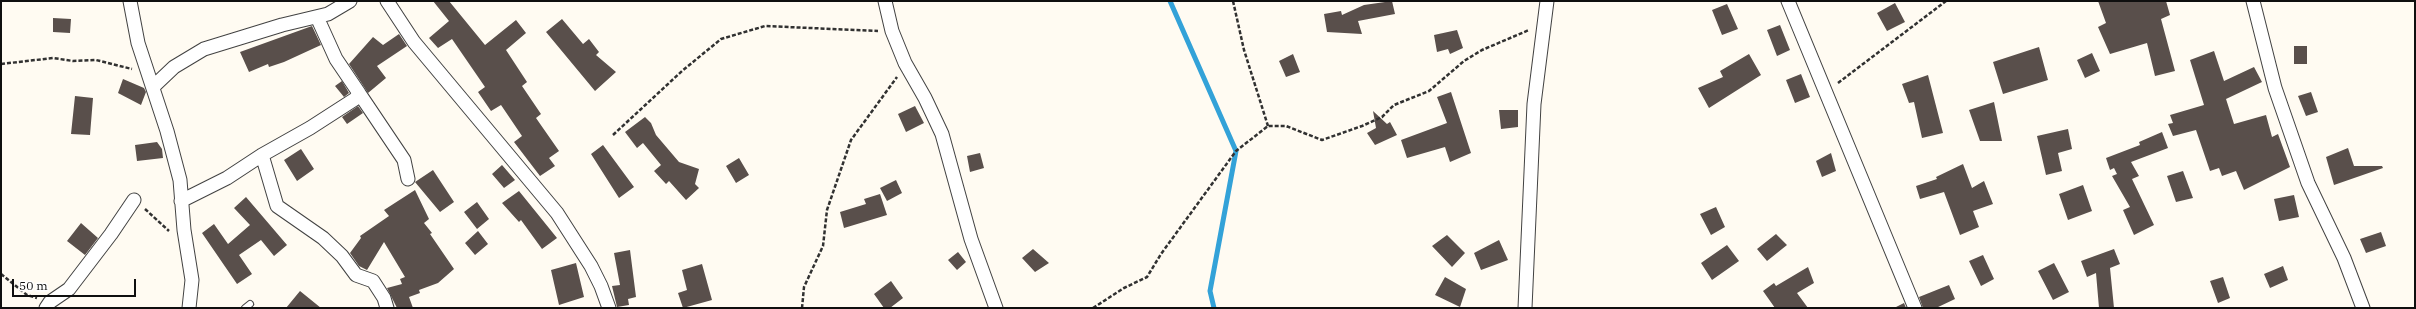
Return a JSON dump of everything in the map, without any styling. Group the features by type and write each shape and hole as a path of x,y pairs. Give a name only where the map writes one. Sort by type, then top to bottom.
{"street":[{"path":"130,1 138,43 154,86 180,180 181,201 192,280 189,308"},
{"path":"154,86 174,67 204,49 328,14 350,1"},
{"path":"387,1 414,42 557,213 591,266 601,286 609,308"},
{"path":"885,1 892,31 905,63 926,98 942,134 971,239 996,308"},
{"path":"1525,308 1534,104 1547,1"},
{"path":"1788,1 1915,308"},
{"path":"2254,1 2275,88 2308,183 2344,258 2363,308"},
{"path":"317,17 336,59 381,122 404,160 408,179"},
{"path":"181,201 227,178 262,155 310,128 355,99 359,93"},
{"path":"262,155 277,206 323,238 342,256 356,275 373,280 384,298 387,308"},
{"path":"48,305 69,289 111,234 134,200"}],"path":[{"path":"1233,1 1244,50 1268,126"},
{"path":"1826,92 1946,1"},
{"path":"1093,308 1124,288 1147,277 1160,254 1236,151 1268,126 1286,126 1322,140 1362,126 1382,116 1394,105 1429,91 1464,61 1482,50 1544,24"},
{"path":"613,135 682,71 721,39 765,26 892,31"},
{"path":"1,64 53,58 73,61 96,60 126,68 147,70"},
{"path":"802,308 804,287 823,246 827,210 851,140 905,63"},
{"path":"134,200 188,248"},
{"path":"1,274 28,295 48,305"}],"building":[{"path":"433,1 449,1 485,45 516,20 526,33 506,50 527,82 522,86 541,114 536,118 559,151 549,158 555,166 540,176 514,142 522,136 501,105 491,111 478,92 485,87 452,39 438,48 429,38 449,21"},
{"path":"1392,1 1395,14 1358,21 1362,34 1327,32 1324,14 1341,11 1342,15 1364,5"},
{"path":"2098,1 2166,1 2170,15 2161,19 2175,71 2155,76 2147,43 2110,54 2098,27 2106,23"},
{"path":"1895,3 1905,22 1887,31 1877,13"},
{"path":"1727,4 1738,29 1722,35 1712,10"},
{"path":"53,18 71,19 70,33 53,32"},
{"path":"562,19 583,44 589,39 599,52 596,55 616,72 595,91 546,32"},
{"path":"1780,25 1790,50 1777,56 1767,30"},
{"path":"312,26 321,45 284,62 269,67 268,64 249,72 240,52"},
{"path":"1457,30 1463,48 1450,54 1448,49 1437,52 1434,35"},
{"path":"399,34 407,46 377,66 386,78 368,93 349,64 373,37 383,45"},
{"path":"2294,46 2307,46 2307,64 2294,64"},
{"path":"2039,47 2048,80 2003,94 1993,62"},
{"path":"2214,51 2224,81 2254,67 2262,82 2226,99 2234,124 2266,115 2272,137 2278,134 2290,167 2244,190 2236,171 2222,176 2219,168 2210,171 2196,130 2173,136 2168,124 2173,123 2170,115 2204,105 2190,60"},
{"path":"2092,53 2100,71 2085,78 2077,60"},
{"path":"1293,54 1300,72 1286,77 1279,61"},
{"path":"1749,54 1761,75 1709,108 1698,88 1723,77 1720,71"},
{"path":"1801,74 1810,97 1795,103 1786,80"},
{"path":"1928,75 1943,133 1922,138 1914,102 1909,103 1902,84"},
{"path":"123,79 144,88 146,92 141,105 118,93"},
{"path":"342,81 349,93 344,97 335,86"},
{"path":"1451,92 1471,153 1450,162 1445,147 1407,158 1401,140 1447,123 1437,97"},
{"path":"2311,92 2318,112 2306,116 2298,96"},
{"path":"75,96 93,98 90,135 71,134"},
{"path":"1994,102 2002,141 1980,141 1969,110"},
{"path":"358,106 363,113 347,124 342,117"},
{"path":"915,106 924,123 906,132 898,114"},
{"path":"1499,110 1518,110 1518,127 1501,129"},
{"path":"1373,111 1387,124 1390,122 1397,135 1375,145 1367,133 1376,128"},
{"path":"645,117 651,123 656,135 679,162 699,169 695,184 699,188 686,200 669,181 666,184 654,171 661,165 643,143 637,148 625,132"},
{"path":"2068,129 2072,149 2058,153 2062,171 2046,175 2037,136"},
{"path":"2162,132 2168,148 2131,162 2139,176 2132,179 2154,225 2134,235 2123,210 2130,207 2112,176 2117,174 2114,168 2110,170 2106,158 2140,145 2139,142"},
{"path":"157,142 162,149 163,158 137,161 135,145"},
{"path":"603,145 634,187 619,198 591,154"},
{"path":"2348,148 2354,166 2382,166 2383,168 2334,185 2326,157"},
{"path":"301,149 314,169 297,181 284,160"},
{"path":"980,153 984,168 970,172 967,156"},
{"path":"1831,153 1836,171 1822,177 1816,161"},
{"path":"739,158 749,175 736,183 726,166"},
{"path":"1963,164 1972,188 1984,181 1993,204 1973,211 1979,227 1960,235 1944,192 1920,199 1916,186 1937,179 1936,177"},
{"path":"502,165 515,180 504,188 492,174"},
{"path":"433,170 454,202 440,212 415,182"},
{"path":"2183,171 2193,198 2176,202 2167,176"},
{"path":"896,180 902,193 887,201 880,188"},
{"path":"2083,185 2092,211 2068,220 2059,194"},
{"path":"415,190 429,219 424,223 432,233 430,234 454,269 438,283 419,290 420,293 409,297 413,308 397,308 387,288 402,284 400,279 405,277 384,242 367,270 359,266 350,253 361,238 360,236 389,216 384,210"},
{"path":"519,191 557,238 542,249 521,220 519,222 502,203"},
{"path":"880,194 887,215 844,228 840,212 866,204 864,199"},
{"path":"2294,195 2299,217 2279,221 2274,199"},
{"path":"246,197 287,245 274,256 261,240 239,255 252,274 237,284 202,233 214,224 228,244 250,225 234,208"},
{"path":"477,202 489,219 477,229 464,212"},
{"path":"1716,207 1725,227 1711,235 1700,214"},
{"path":"81,223 98,238 85,255 67,241"},
{"path":"478,231 488,244 475,255 465,243"},
{"path":"2381,232 2386,246 2366,253 2360,239"},
{"path":"1776,234 1787,245 1767,261 1757,249"},
{"path":"1447,235 1465,253 1452,267 1432,246"},
{"path":"1499,240 1508,260 1481,270 1474,253"},
{"path":"1727,245 1739,261 1712,280 1701,263"},
{"path":"1033,249 1049,263 1035,272 1022,258"},
{"path":"2114,249 2120,264 2110,268 2114,308 2099,308 2096,273 2087,277 2081,261"},
{"path":"630,250 636,297 628,299 629,305 617,307 612,286 620,285 614,253"},
{"path":"958,252 966,262 957,270 948,260"},
{"path":"1983,255 1994,279 1981,286 1969,261"},
{"path":"576,263 584,297 559,305 551,270"},
{"path":"2054,263 2069,292 2053,300 2038,271"},
{"path":"702,264 712,300 683,308 678,293 687,290 682,270"},
{"path":"2283,266 2288,280 2270,288 2264,274"},
{"path":"1808,267 1814,283 1797,293 1808,308 1775,308 1763,291 1774,283 1776,286"},
{"path":"1445,277 1466,289 1460,307 1435,295"},
{"path":"2223,277 2230,298 2218,303 2210,281"},
{"path":"891,281 903,298 890,308 884,308 874,294"},
{"path":"1949,285 1955,299 1936,308 1923,308 1919,297"},
{"path":"300,291 321,308 286,308"},
{"path":"1904,303 1906,308 1894,308"}],"waterway":[{"path":"1170,1 1236,151 1210,291 1214,308"}]}
